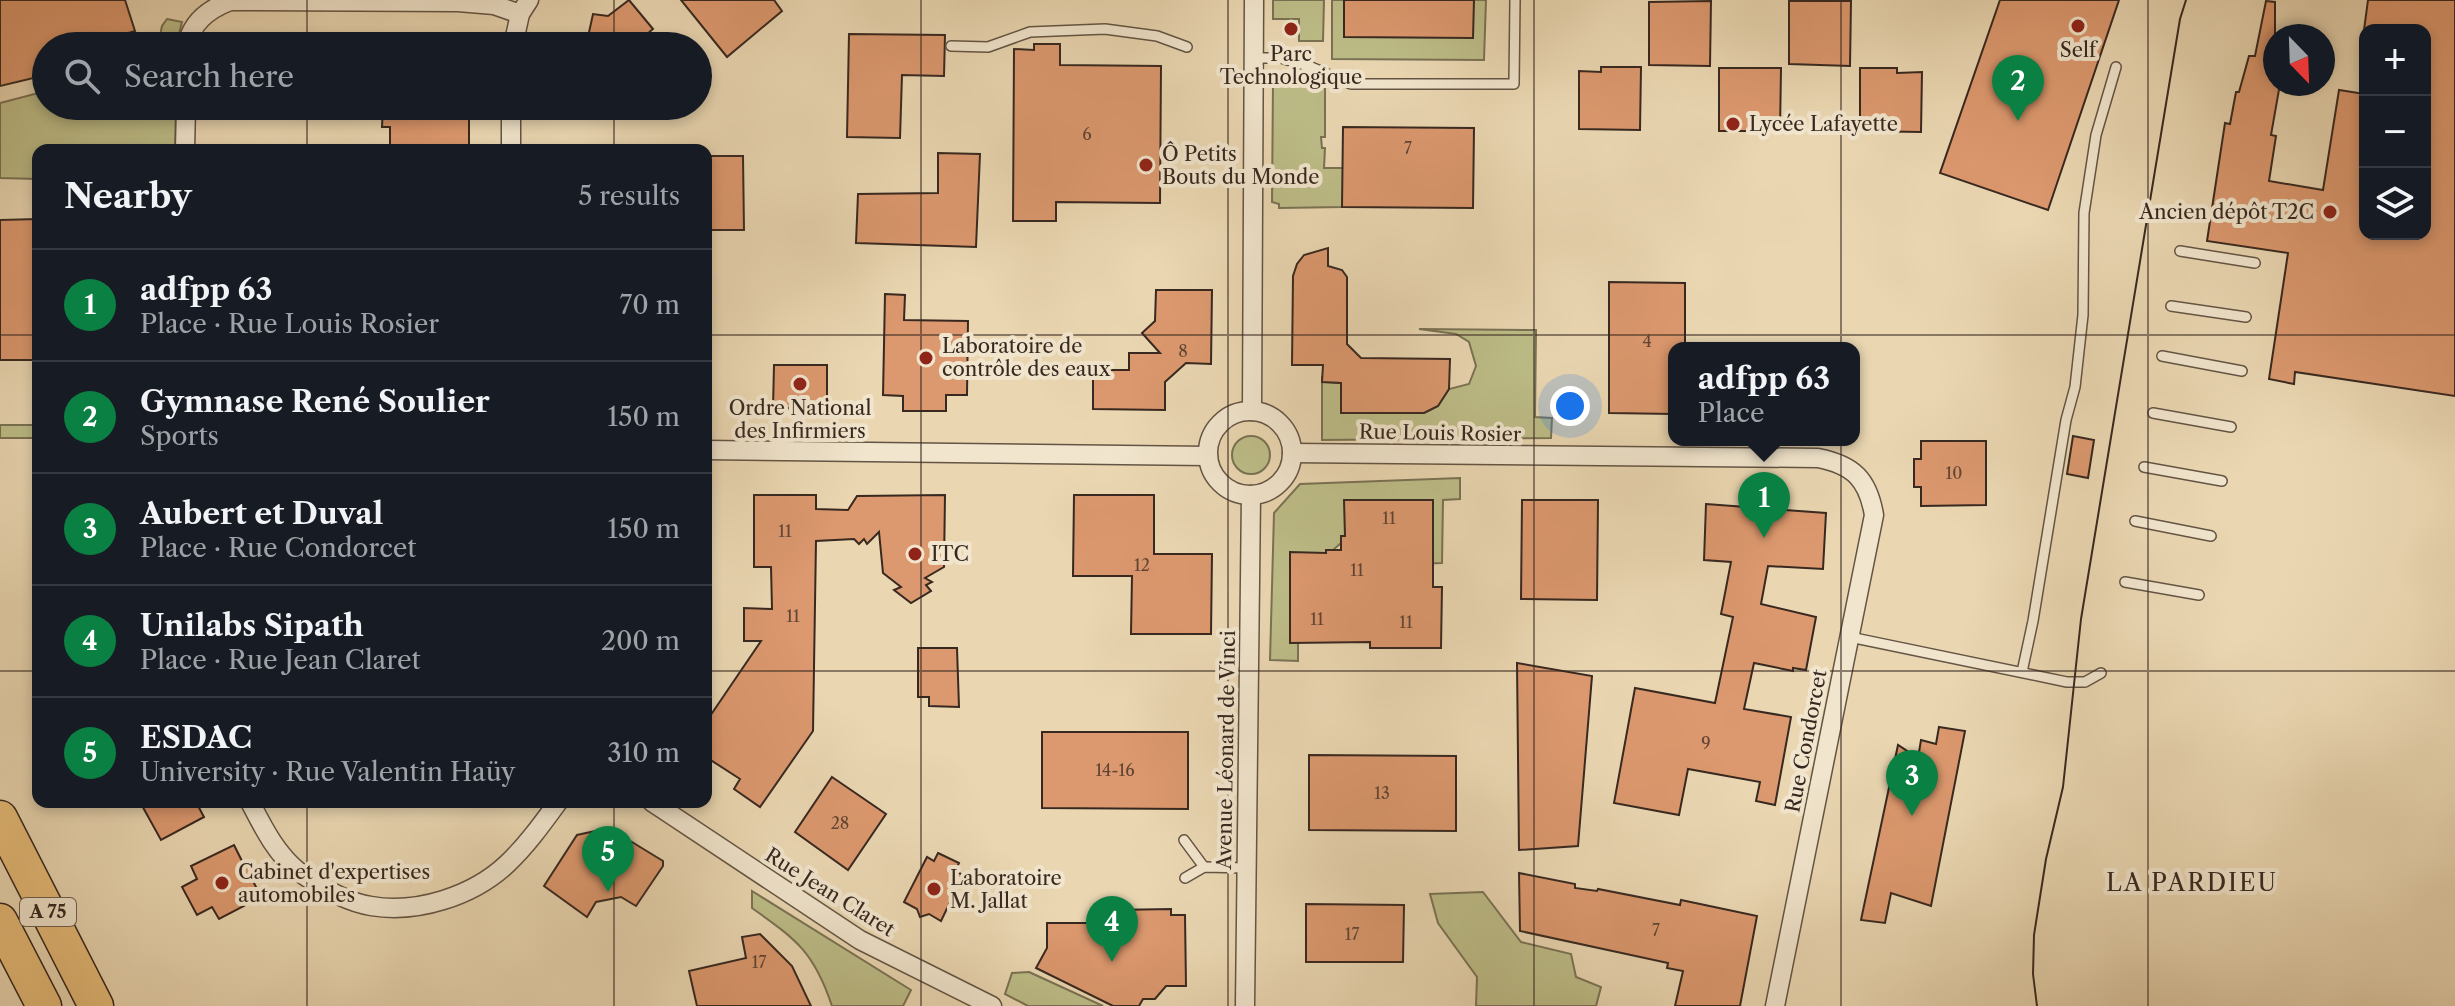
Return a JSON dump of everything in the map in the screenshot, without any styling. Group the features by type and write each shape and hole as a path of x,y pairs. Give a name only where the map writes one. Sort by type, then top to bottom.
{"highway":[{"name":"A 75","path":"0,818 96,1006"},
{"name":"A 75","path":"0,921 44,1006"}],"street":[{"path":"192,0 205,14"},
{"path":"1252,411 1254,0"},
{"path":"191,32 213,7 230,1 458,2 525,7 517,32"},
{"path":"185,144 186,120"},
{"path":"511,120 511,144"},
{"path":"1252,411 1267,414 1281,424 1290,437 1292,453 1289,469 1280,482 1267,491 1251,495 1236,492 1222,484 1212,471 1208,456 1209,442 1215,429 1225,419 1252,411"},
{"path":"712,450 1208,456"},
{"name":"Rue Louis Rosier","path":"1292,453 1818,458 1848,467 1865,486"},
{"name":"Rue Condorcet","path":"1775,1006 1874,515 1871,497 1865,486"},
{"name":"Avenue Léonard de Vinci","path":"1245,1006 1251,495"},
{"path":"253,808 271,840 297,870 332,892 369,906 413,907 446,899 482,883 532,838 554,808"},
{"name":"Rue Jean Claret","path":"661,808 860,940 994,1001"}],"lane":[{"path":"1253,58 1281,58 1351,84 1514,84 1515,0"},
{"path":"951,46 988,47 1030,32 1105,29 1157,36 1187,47"},
{"path":"2022,672 2066,420 2075,387 2084,302 2086,197 2096,135 2116,67"},
{"path":"2180,251 2255,263"},
{"path":"2171,306 2246,317"},
{"path":"2162,356 2242,371"},
{"path":"2153,413 2231,427"},
{"path":"2144,467 2222,481"},
{"path":"2135,521 2211,536"},
{"path":"2125,582 2199,595"},
{"path":"1850,637 2076,683 2085,682 2101,673"},
{"path":"1184,840 1204,867"},
{"path":"1185,878 1204,867 1247,868"}],"green space":[{"path":"1273,0 1324,0 1323,41 1299,41 1299,19 1273,19"},
{"path":"1332,0 1486,0 1484,60 1332,59"},
{"path":"167,19 182,22 180,32 161,32"},
{"path":"1299,70 1307,72 1325,88 1325,137 1321,137 1322,148 1325,148 1324,168 1343,168 1343,207 1279,208 1279,204 1272,202 1273,82 1288,82 1290,75 1299,74"},
{"path":"32,95 32,120 176,120 175,144 32,144 32,179 0,178 0,103"},
{"path":"1419,329 1536,330 1535,417 1552,418 1551,438 1322,440 1322,378 1326,382 1341,383 1341,413 1424,413 1438,406 1449,389 1469,384 1476,366 1469,342 1456,334"},
{"path":"0,425 32,425 32,438 0,438"},
{"path":"1251,436 1265,441 1270,455 1265,469 1251,474 1237,469 1232,455 1237,441"},
{"path":"1460,478 1460,499 1443,500 1442,563 1415,564 1433,554 1433,500 1345,500 1345,536 1341,536 1341,543 1333,550 1326,550 1326,553 1290,553 1290,642 1298,643 1298,661 1270,660 1274,513 1300,484"},
{"path":"752,891 911,990 903,1006 832,1006 811,960 781,929 752,908"},
{"path":"1483,892 1521,942 1571,954 1576,977 1601,987 1596,1006 1476,1006 1477,977 1438,923 1430,894"},
{"path":"1029,972 1103,1006 1028,1006 1005,994 1012,973"}],"building":[{"path":"0,0 125,0 135,31 32,32 32,78 0,86"},
{"path":"629,0 653,29 649,32 589,32 593,14 608,16"},
{"path":"681,0 774,0 782,11 727,57 712,38 712,32 707,32"},
{"path":"1344,0 1474,0 1473,38 1344,37"},
{"path":"2000,0 2119,0 2048,210 1940,173"},
{"name":"Ancien dépôt T2C","path":"2368,0 2455,0 2455,396 2295,372 2294,384 2269,379 2288,253 2207,241 2225,123 2230,124 2236,92 2239,92 2249,56 2255,56 2266,1 2275,2 2275,24 2263,24 2263,96 2278,96 2271,135 2276,136 2269,181 2323,190 2339,90 2359,93 2359,240 2431,240 2431,24 2365,24"},
{"path":"1711,1 1710,66 1649,65 1649,2"},
{"path":"1789,1 1851,1 1850,66 1789,64"},
{"path":"849,34 945,35 944,76 902,75 900,138 847,137"},
{"path":"1034,44 1060,44 1060,65 1161,66 1160,203 1056,202 1056,221 1013,221 1014,49 1034,50"},
{"path":"1601,67 1641,67 1640,130 1579,129 1579,71 1601,72"},
{"path":"1719,68 1781,68 1780,131 1719,131"},
{"path":"1860,68 1897,68 1897,73 1922,72 1921,132 1860,131"},
{"path":"382,120 469,120 469,144 390,144 390,127 382,127"},
{"path":"1343,127 1474,128 1473,208 1342,207"},
{"path":"938,153 980,154 976,247 856,243 858,194 938,193"},
{"path":"712,156 743,156 744,230 712,230"},
{"path":"32,219 32,360 0,360 0,220"},
{"path":"1328,248 1328,266 1342,270 1347,277 1347,344 1361,358 1450,359 1449,389 1438,406 1424,413 1341,413 1341,383 1322,382 1323,365 1292,365 1293,276 1304,255"},
{"path":"1609,282 1685,283 1685,342 1668,342 1668,414 1609,413"},
{"path":"1156,290 1212,290 1211,364 1186,363 1165,382 1165,410 1093,409 1093,370 1129,370 1129,353 1160,353 1142,333 1155,321"},
{"name":"Laboratoire de contrôle des eaux","path":"885,294 905,295 904,320 968,321 967,395 946,395 946,411 903,411 903,396 883,395"},
{"name":"Ordre National des Infirmiers","path":"774,365 827,365 827,409 773,408"},
{"path":"2073,436 2094,440 2088,478 2067,474"},
{"path":"1921,441 1986,441 1986,505 1921,506 1921,487 1914,487 1914,459 1921,459"},
{"path":"754,495 816,495 816,509 848,510 857,496 945,495 944,567 925,578 932,582 926,585 931,591 911,603 894,590 901,587 883,573 879,532 867,544 864,539 859,544 854,539 816,541 813,731 760,807 734,789 740,779 712,761 712,713 761,641 744,641 744,608 772,609 771,567 754,567"},
{"path":"1074,495 1154,495 1154,554 1212,554 1211,634 1131,634 1132,576 1073,576"},
{"path":"1344,500 1433,500 1433,587 1442,587 1441,648 1370,648 1370,642 1290,643 1290,552 1326,553 1326,550 1341,550 1341,536 1345,536"},
{"path":"1522,500 1598,500 1597,600 1521,599"},
{"path":"1706,504 1826,513 1823,569 1768,566 1761,604 1816,617 1806,670 1793,668 1793,671 1754,663 1744,709 1791,717 1775,805 1756,801 1760,782 1688,769 1679,815 1614,803 1635,688 1715,703 1733,617 1721,614 1731,562 1704,560"},
{"path":"918,648 957,648 959,707 929,706 929,697 918,697"},
{"path":"1517,663 1592,676 1578,846 1519,850"},
{"path":"1939,727 1965,731 1931,906 1891,893 1885,923 1861,920 1898,745 1918,758 1921,740 1936,744"},
{"path":"1042,732 1188,732 1188,809 1042,808"},
{"path":"1309,755 1456,756 1456,831 1309,830"},
{"path":"832,777 886,814 848,870 795,832"},
{"path":"143,808 199,808 204,817 161,840"},
{"path":"609,828 663,861 663,866 636,906 621,897 596,902 587,917 544,886 577,835"},
{"name":"Cabinet d'expertises automobiles","path":"234,845 243,863 249,864 261,897 219,919 212,907 197,915 182,887 197,879 191,866"},
{"name":"Laboratoire M. Jallat","path":"938,853 959,863 955,871 963,875 941,921 929,914 920,917 917,909 904,902 927,857 934,861"},
{"path":"1519,873 1575,884 1575,888 1598,889 1680,905 1681,900 1757,916 1740,1006 1675,1006 1683,971 1667,968 1668,963 1520,931"},
{"path":"1306,904 1404,905 1403,962 1306,962"},
{"path":"1171,909 1171,915 1185,915 1186,986 1166,986 1155,999 1143,999 1139,1006 1113,1006 1036,968 1047,948 1047,923 1099,923 1099,914 1113,914 1114,910"},
{"path":"760,934 792,966 811,1006 697,1006 689,971 746,958 742,937"}],"tram line":[{"path":"2037,1006 2033,974 2034,935 2046,859 2063,787 2081,619 2180,19 2186,0"}],"place":[{"name":"Self","path":"2078,26"},
{"name":"Parc Technologique","path":"1291,29"},
{"name":"Gymnase René Soulier","path":"2018,121"},
{"name":"Lycée Lafayette","path":"1733,124"},
{"name":"Ô Petits Bouts du Monde","path":"1146,165"},
{"name":"Ancien dépôt T2C","path":"2330,212"},
{"name":"Laboratoire de contrôle des eaux","path":"926,358"},
{"name":"Ordre National des Infirmiers","path":"800,384"},
{"name":"adfpp 63","path":"1764,538"},
{"name":"ITC","path":"915,554"},
{"name":"Aubert et Duval","path":"1912,816"},
{"name":"Cabinet d'expertises automobiles","path":"222,883"},
{"name":"Laboratoire M. Jallat","path":"934,889"},
{"name":"ESDAC","path":"608,892"},
{"name":"Unilabs Sipath","path":"1112,962"}],"district":[{"name":"LA PARDIEU","path":"2192,882"}]}
